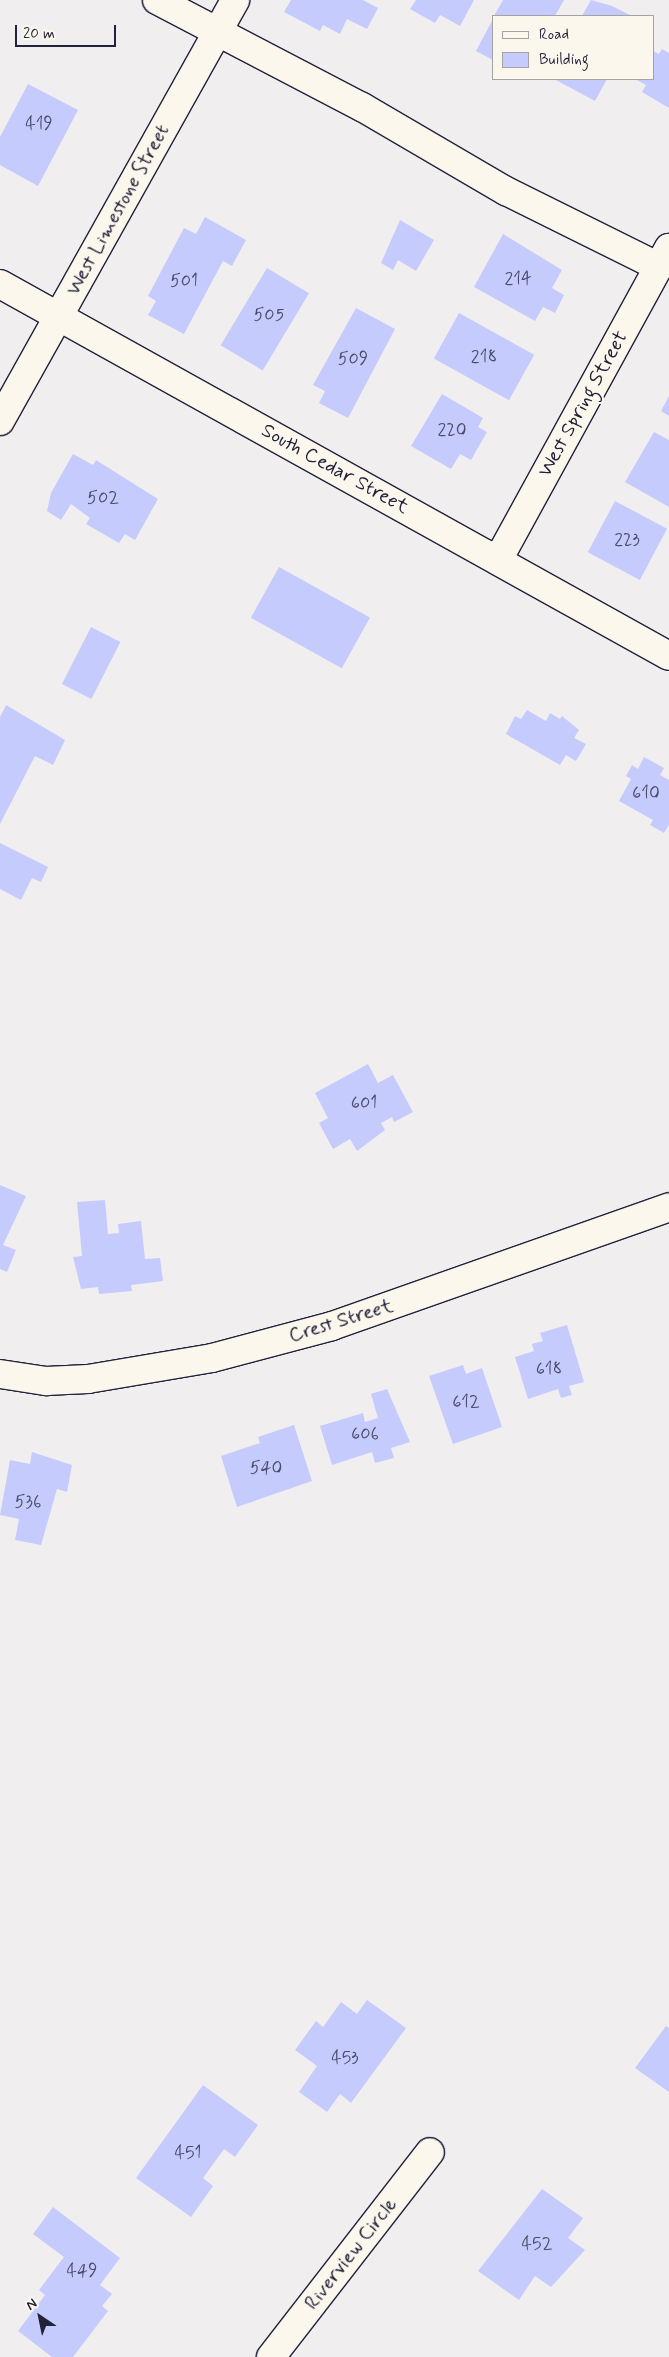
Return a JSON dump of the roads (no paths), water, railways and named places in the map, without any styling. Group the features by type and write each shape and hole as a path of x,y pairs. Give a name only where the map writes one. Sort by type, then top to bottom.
{"street":[{"path":"157,0 362,107 506,191 664,258"},
{"name":"West Limestone Street","path":"0,421 235,0"},
{"name":"West Spring Street","path":"498,560 664,258"},
{"name":"South Cedar Street","path":"0,284 59,315 669,656"},
{"name":"Crest Street","path":"0,1374 46,1380 88,1379 212,1358 332,1326 669,1207"},
{"name":"Riverview Circle","path":"271,2357 430,2152"}]}
